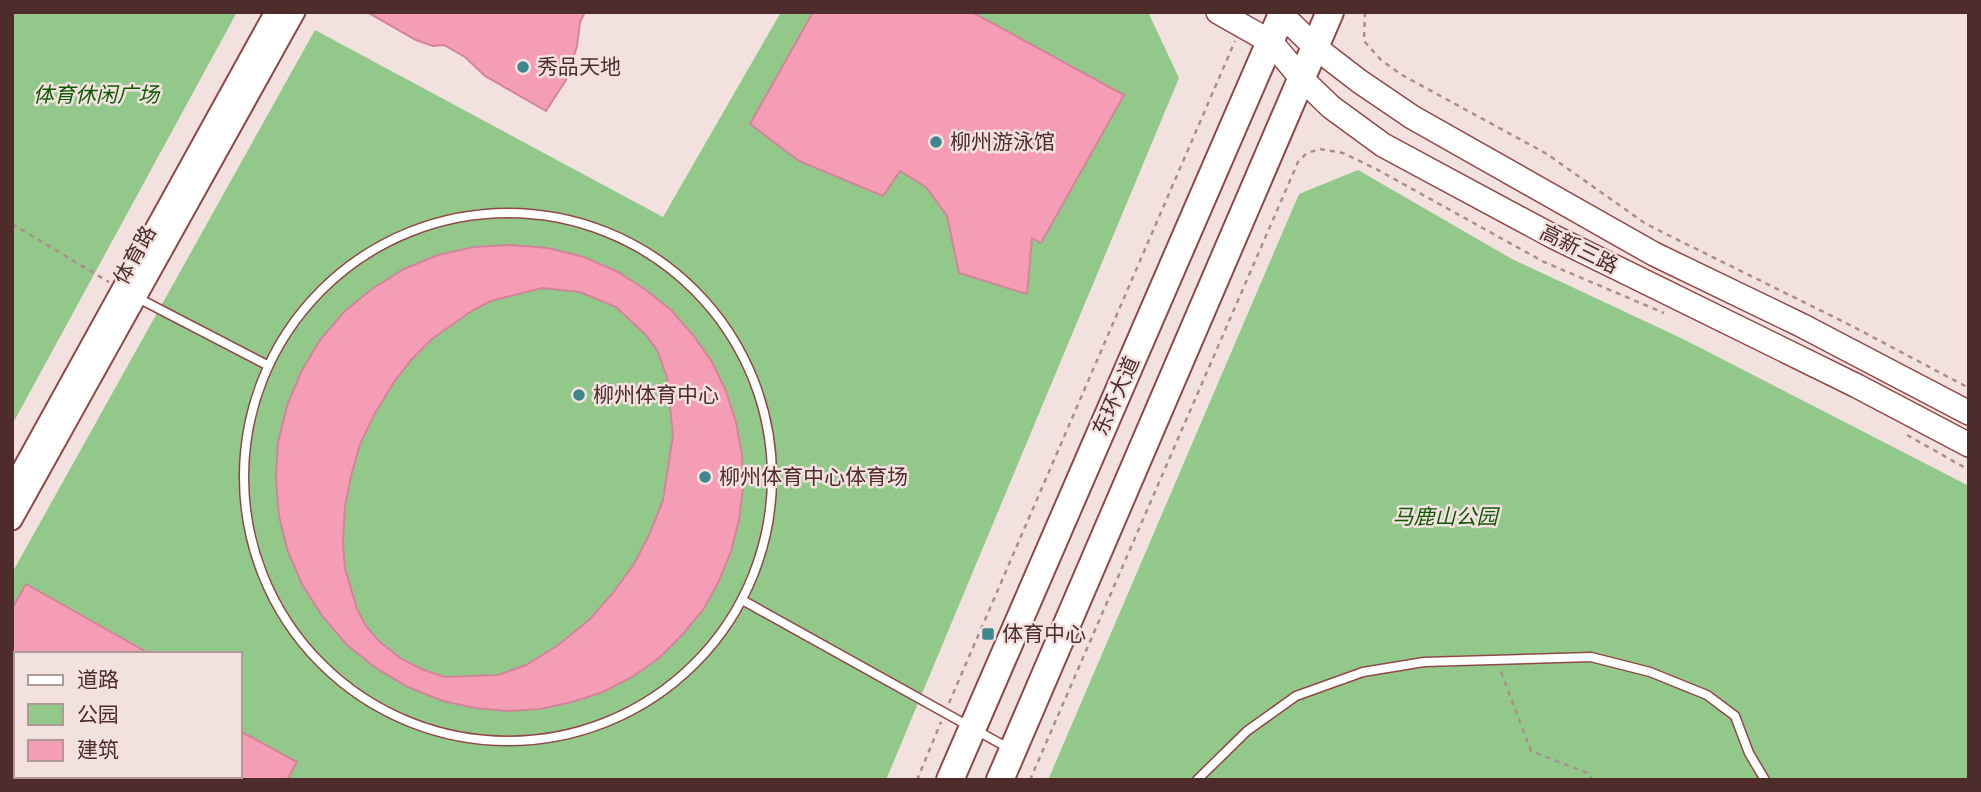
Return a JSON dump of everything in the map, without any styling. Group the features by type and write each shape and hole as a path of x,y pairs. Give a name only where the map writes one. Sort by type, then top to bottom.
{"highway":[{"path":"1000,780 1330,12"},
{"name":"东环大道","path":"950,780 1271,42 1281,13"}],"main road":[{"name":"高新三路","path":"1218,12 1271,42 1303,79 1357,127 1406,157 1554,237 1857,386 1969,445"},
{"name":"高新三路","path":"1281,13 1315,47 1366,87 1412,117 1654,254 1801,325 1969,413"}],"street":[{"name":"体育路","path":"12,488 295,12"},
{"name":"体育路","path":"12,520 271,14"}],"lane":[{"path":"532,214 596,228 631,245 654,257 704,299 742,351 765,412 774,476 767,541 744,601 699,662 661,695 606,724 545,740 482,741 420,727 364,699 315,658 278,607 253,549 243,487 248,425 267,365 302,310 348,265 405,233 467,215 532,214"},
{"path":"130,293 267,365"},
{"path":"744,601 1012,750"},
{"path":"1197,780 1248,731 1296,696 1363,672 1424,662 1591,657 1650,672 1707,695 1735,716 1749,753 1765,780"}],"path":[{"path":"1365,12 1364,41 1381,60 1402,75 1547,154 1657,230 1860,330 1969,388"},
{"path":"917,780 1242,26"},
{"path":"1030,780 1298,162 1307,153 1320,149 1343,153 1544,261 1668,315"},
{"path":"12,224 130,293"},
{"path":"1900,431 1969,470"},
{"path":"1494,660 1505,680 1531,751 1590,774 1591,780"}],"green space":[{"name":"体育休闲广场","path":"12,12 237,12 12,425"},
{"name":"柳州体育中心","path":"781,12 1148,12 1179,78 886,780 12,780 12,573 315,30 663,217"},
{"name":"马鹿山公园","path":"1358,170 1512,259 1683,339 1969,486 1969,780 1048,780 1299,194"}],"building":[{"name":"秀品天地","path":"367,12 585,12 580,22 577,46 566,80 546,111 485,76 465,57 444,45 433,46 416,40"},
{"name":"柳州游泳馆","path":"813,12 972,12 1124,95 1041,243 1032,238 1027,294 959,273 947,216 926,187 900,171 883,196 799,161 750,124"},
{"name":"柳州体育中心体育场","path":"511,245 548,248 584,257 618,272 646,290 671,310 712,362 726,391 736,422 742,455 743,487 739,520 719,581 703,610 659,658 632,677 603,692 540,709 508,711 443,701 408,687 376,668 347,645 323,617 303,586 288,552 279,516 276,479 278,442 287,406 301,372 320,340 344,312 372,289 404,269 438,255 474,247","holes":["542,288 580,292 616,307 645,334 657,350 667,377 673,435 663,500 649,535 634,564 589,620 557,646 526,665 498,675 445,677 421,669 400,658 366,626 357,609 345,568 345,506 360,444 375,413 412,359 432,339 473,310 491,301"]},
{"path":"26,584 146,652 12,654 12,609"},
{"path":"242,732 297,762 287,780 240,780"}],"place":[{"name":"秀品天地","path":"523,67"},
{"name":"柳州游泳馆","path":"936,142"},
{"name":"柳州体育中心","path":"579,395"},
{"name":"柳州体育中心体育场","path":"705,477"},
{"name":"体育中心","path":"988,634"}]}
